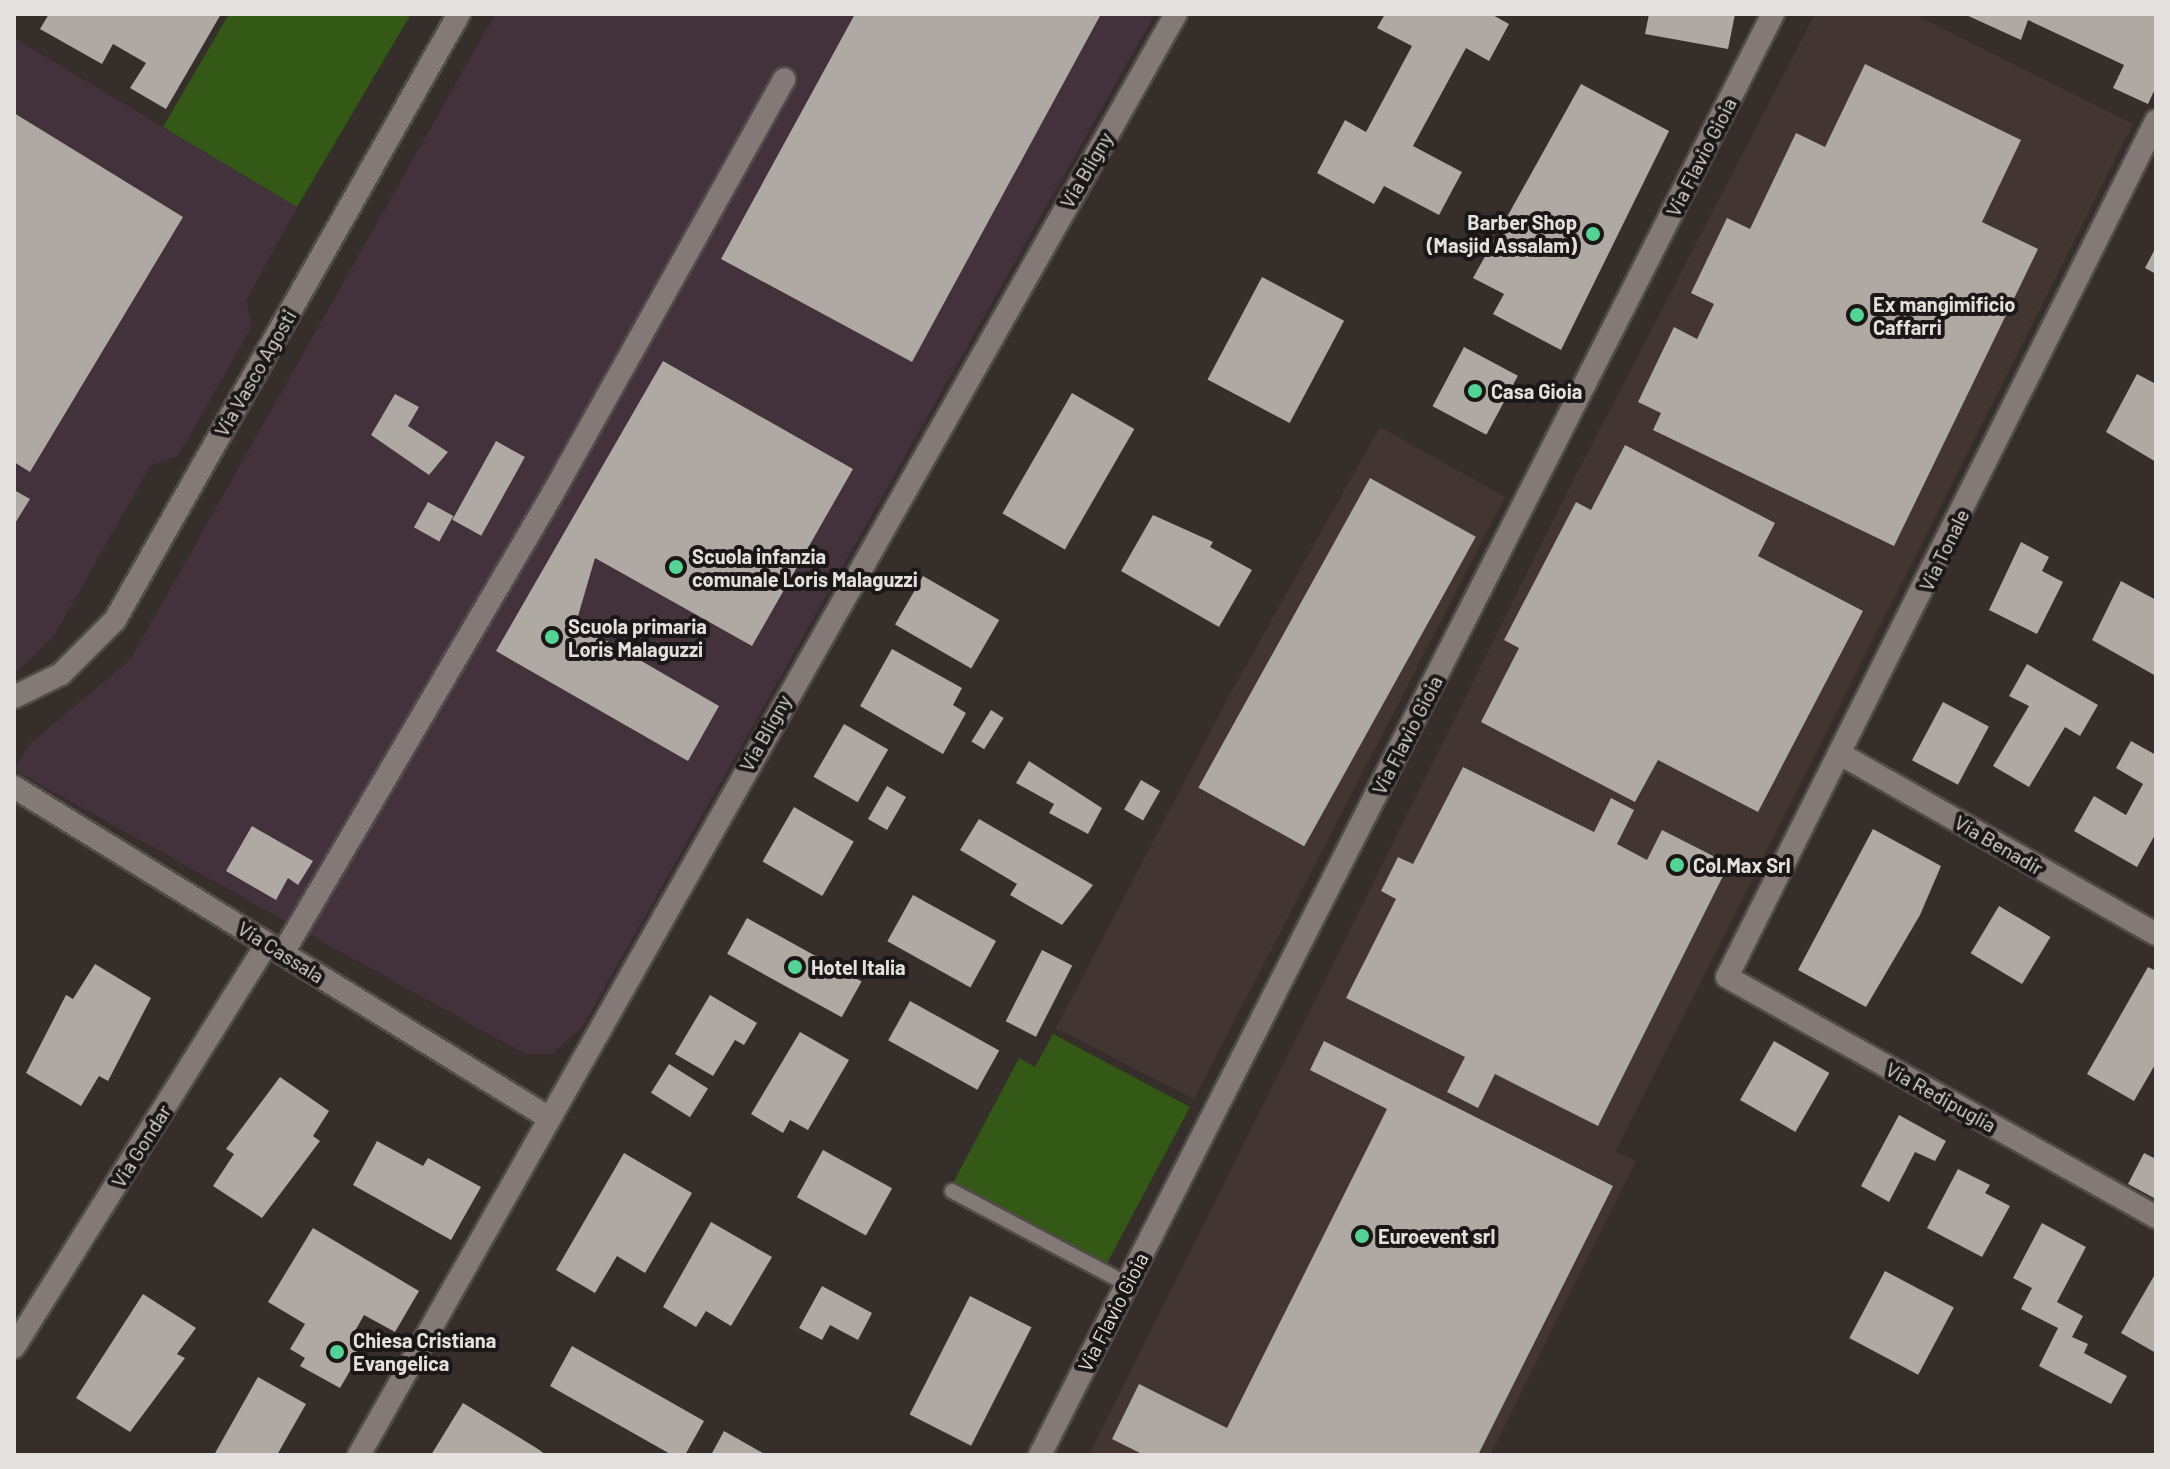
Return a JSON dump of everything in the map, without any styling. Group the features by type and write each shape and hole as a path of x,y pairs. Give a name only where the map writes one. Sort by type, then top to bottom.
{"street":[{"name":"Via Vasco Agosti","path":"14,697 61,674 115,620 459,14"},
{"name":"Via Bligny","path":"359,1455 1176,14"},
{"name":"Via Flavio Gioia","path":"1040,1455 1773,14"},
{"name":"Via Gondar","path":"14,1347 275,948 553,493 784,79"},
{"name":"Via Tonale","path":"1727,977 1842,755 2156,121"},
{"name":"Via Benadir","path":"1842,755 2156,934"},
{"name":"Via Cassala","path":"14,787 549,1118"},
{"name":"Via Redipuglia","path":"1727,977 2156,1217"}],"lane":[{"path":"952,1191 1127,1284"}],"shaded area":[{"path":"495,14 1155,14 583,1026 552,1054 525,1054 14,770 29,744 130,660"},
{"path":"1815,14 1914,14 2133,124 1615,1152 1636,1161 1490,1455 1089,1455 1569,489"},
{"path":"14,38 297,207 246,301 252,326 178,456 151,465 54,636 14,675"},
{"path":"1380,427 1505,497 1194,1099 1056,1028 1229,696"}],"green space":[{"path":"229,14 411,14 297,207 163,127"},
{"path":"1053,1034 1190,1107 1106,1265 953,1183 1019,1058 1035,1067"}],"building":[{"path":"49,14 221,14 166,109 130,88 146,63 113,44 102,64 40,29"},
{"path":"855,14 1101,14 912,362 721,259"},
{"path":"1385,14 1491,14 1509,24 1489,61 1466,48 1413,146 1462,172 1439,215 1384,186 1374,204 1317,173 1345,120 1366,132 1412,46 1377,28"},
{"path":"1649,14 1735,14 1728,49 1645,34"},
{"path":"1964,14 2156,14 2156,87 2148,104 2113,88 2124,65 2028,20 2021,40"},
{"name":"Ex mangimificio Caffarri","path":"1865,64 2021,140 1982,222 2038,249 1894,546 1653,430 1661,413 1638,402 1674,327 1697,339 1714,304 1691,293 1727,218 1750,229 1796,133 1825,147"},
{"path":"1581,84 1669,131 1561,350 1493,314 1504,294 1473,278"},
{"path":"14,113 183,217 30,472 14,462"},
{"path":"2156,247 2156,274 2145,268"},
{"path":"1262,277 1344,321 1290,423 1208,379"},
{"name":"Casa Gioia","path":"1464,347 1518,376 1486,435 1433,406"},
{"path":"663,361 853,469 752,646 595,558 576,623 719,706 688,761 496,651"},
{"path":"2137,374 2156,384 2156,462 2106,432"},
{"path":"1072,393 1134,429 1065,549 1003,513"},
{"path":"395,394 419,407 408,426 448,452 429,475 371,435"},
{"path":"496,441 525,457 481,536 452,520"},
{"path":"1625,445 1775,523 1758,556 1863,611 1758,812 1658,760 1635,802 1481,722 1519,648 1504,640 1576,502 1591,510"},
{"path":"1370,478 1476,537 1304,846 1198,788"},
{"path":"14,490 30,499 14,525"},
{"path":"428,502 453,516 439,541 414,527"},
{"path":"1153,515 1213,542 1210,547 1252,570 1219,627 1121,571"},
{"path":"2021,542 2049,557 2042,571 2063,582 2037,634 1989,610"},
{"path":"923,576 999,620 971,668 895,624"},
{"path":"2121,581 2156,600 2156,676 2092,640"},
{"path":"892,649 962,688 953,705 966,713 943,754 860,706"},
{"path":"2027,664 2098,705 2080,736 2065,727 2029,787 1993,766 2029,706 2009,696"},
{"path":"1943,702 1989,726 1958,785 1912,760"},
{"path":"991,710 1004,718 984,749 971,741"},
{"path":"844,724 888,750 858,802 814,777"},
{"path":"2131,741 2156,755 2156,833 2137,867 2074,831 2094,796 2126,815 2143,784 2116,768"},
{"path":"1029,761 1102,808 1088,834 1049,813 1054,804 1016,783"},
{"path":"1463,767 1594,832 1611,798 1634,810 1617,844 1647,860 1662,830 1729,864 1598,1126 1495,1074 1478,1108 1447,1092 1465,1057 1346,998 1396,899 1381,891 1398,857 1413,864"},
{"path":"1141,780 1160,791 1143,820 1124,809"},
{"path":"887,786 906,797 887,830 868,819"},
{"path":"794,807 854,842 822,896 762,862"},
{"path":"979,819 1093,885 1062,925 1010,895 1017,884 960,850"},
{"path":"252,826 313,861 298,885 288,878 276,900 226,871"},
{"path":"1873,829 1941,866 1920,915 1866,1007 1798,970"},
{"path":"913,895 996,941 970,987 887,941"},
{"path":"1999,906 2050,937 2022,984 1971,953"},
{"name":"Hotel Italia","path":"747,918 862,982 842,1017 727,954"},
{"path":"1042,950 1072,965 1036,1037 1006,1021"},
{"path":"95,964 151,998 108,1081 99,1076 81,1106 26,1073 66,995 73,999"},
{"path":"2148,967 2156,971 2156,1063 2134,1101 2087,1074"},
{"path":"710,995 757,1023 744,1045 735,1040 713,1076 675,1054"},
{"path":"910,1001 999,1050 977,1090 888,1040"},
{"path":"800,1032 849,1060 808,1130 790,1120 783,1133 751,1114"},
{"path":"1324,1041 1613,1186 1478,1455 1144,1455 1112,1439 1139,1384 1227,1428 1387,1109 1310,1070"},
{"path":"1774,1041 1829,1073 1795,1132 1740,1100"},
{"path":"669,1064 708,1088 690,1117 651,1093"},
{"path":"280,1077 329,1111 313,1136 320,1141 262,1218 213,1186 234,1154 226,1149"},
{"path":"1899,1115 1946,1141 1935,1161 1915,1152 1889,1202 1861,1186"},
{"path":"377,1141 423,1166 428,1158 481,1187 451,1240 353,1185"},
{"path":"823,1150 892,1188 866,1236 797,1197"},
{"path":"624,1153 692,1193 645,1273 617,1256 595,1293 556,1270"},
{"path":"2144,1153 2156,1159 2156,1199 2128,1184"},
{"path":"1958,1169 1990,1185 1985,1193 2010,1206 1982,1257 1927,1228"},
{"path":"711,1222 772,1257 731,1326 706,1311 696,1327 663,1307"},
{"path":"2042,1223 2086,1247 2057,1302 2083,1316 2072,1337 2088,1344 2084,1353 2127,1376 2111,1404 2039,1366 2058,1328 2021,1309 2032,1288 2013,1278"},
{"path":"313,1228 419,1291 395,1332 364,1315 351,1338 365,1345 340,1388 300,1366 305,1358 290,1349 305,1324 268,1302"},
{"path":"1885,1271 1954,1308 1918,1375 1849,1338"},
{"path":"2154,1276 2156,1278 2156,1353 2121,1333"},
{"path":"822,1286 872,1313 858,1340 830,1325 822,1340 799,1328"},
{"path":"143,1294 196,1328 177,1354 185,1358 130,1432 76,1398"},
{"path":"970,1296 1031,1327 971,1446 910,1415"},
{"path":"572,1346 704,1421 685,1455 672,1455 550,1386"},
{"path":"258,1377 306,1404 277,1455 214,1455"},
{"path":"463,1403 538,1449 546,1455 431,1455"},
{"path":"724,1431 766,1455 711,1455"}],"place":[{"name":"Barber Shop (Masjid Assalam)","path":"1593,234"},
{"name":"Ex mangimificio Caffarri","path":"1857,315"},
{"name":"Casa Gioia","path":"1475,391"},
{"name":"Scuola infanzia comunale Loris Malaguzzi","path":"676,567"},
{"name":"Scuola primaria Loris Malaguzzi","path":"552,637"},
{"name":"Col.Max Srl","path":"1677,865"},
{"name":"Hotel Italia","path":"795,967"},
{"name":"Euroevent srl","path":"1362,1236"},
{"name":"Chiesa Cristiana Evangelica","path":"337,1352"}]}
